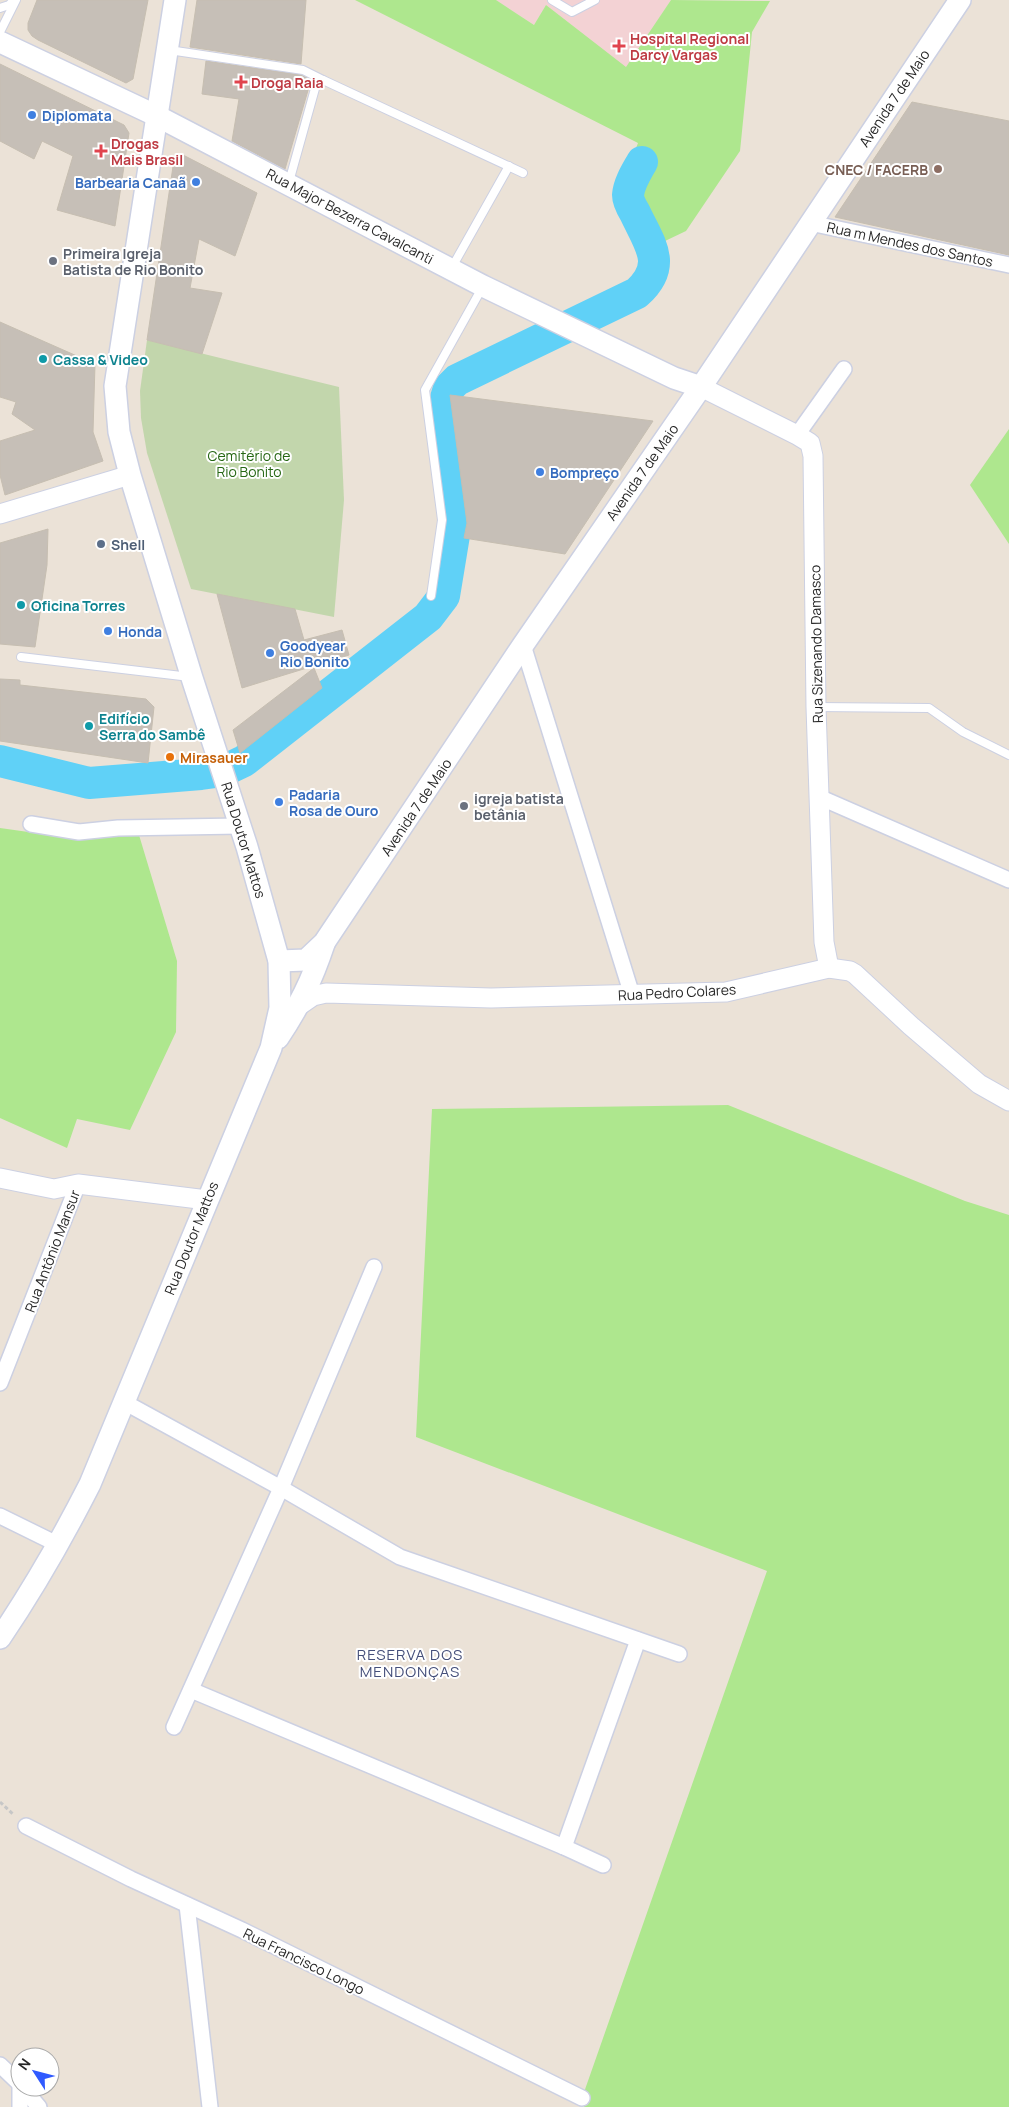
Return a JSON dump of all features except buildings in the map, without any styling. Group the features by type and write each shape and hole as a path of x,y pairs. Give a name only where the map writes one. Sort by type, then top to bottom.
{"main road":[{"name":"Rua Doutor Mattos","path":"0,1638 29,1596 59,1545 90,1484 271,1048 280,1008 279,961 240,826 192,678 130,475 119,432 115,386 175,0"},
{"name":"Avenida 7 de Maio","path":"279,961 306,960 324,943 523,645 701,387 960,0"},
{"name":"Rua Major Bezerra Cavalcanti","path":"0,42 157,116 483,286 674,378 701,387"},
{"name":"Avenida 7 de Maio","path":"271,1048 300,1005 314,974 324,943"}],"street":[{"name":"Rua m Mendes dos Santos","path":"810,223 1009,265"},
{"path":"798,435 844,369"},
{"name":"Rua Sizenando Damasco","path":"701,387 798,435 810,443 813,456 816,707 824,942 829,968"},
{"path":"0,514 130,475"},
{"path":"523,645 632,995"},
{"path":"819,797 1009,880"},
{"path":"31,824 79,832 118,828 240,826"},
{"name":"Rua Pedro Colares","path":"300,1005 313,996 326,993 491,998 726,992 829,968 850,971 855,974 911,1026 979,1084 1009,1101"},
{"path":"0,1178 54,1189 78,1184"},
{"name":"Rua Antônio Mansur","path":"0,1383 78,1184 207,1200"},
{"path":"174,1727 281,1488 374,1267"},
{"path":"124,1402 281,1488 400,1557 679,1654"},
{"path":"0,1516 59,1545"},
{"path":"564,1847 638,1640"},
{"path":"190,1690 603,1865"},
{"name":"Rua Francisco Longo","path":"26,1826 131,1880 371,1993 582,2098"},
{"path":"187,1905 210,2107"},
{"path":"0,2065 10,2075"},
{"path":"30,2097 39,2107"}],"lane":[{"path":"0,8 9,5 15,0"},
{"path":"0,32 15,0"},
{"path":"552,0 572,12 595,0"},
{"path":"168,49 303,70 523,173"},
{"path":"288,184 316,85 323,80"},
{"path":"451,269 509,166"},
{"path":"431,596 442,520 425,390 483,286"},
{"path":"21,657 192,678"},
{"path":"816,707 928,708 962,732 1009,755"}],"shaded area":[{"name":"Hospital Regional Darcy Vargas","path":"496,0 671,0 626,68 546,5 534,25"}],"green space":[{"path":"355,0 496,0 534,25 546,5 626,67 671,0 770,1 752,32 740,151 686,231 644,251 625,215 620,200 625,174 638,143"},
{"name":"Cemitério de Rio Bonito","path":"147,340 339,387 344,500 334,617 191,589 147,453 141,418 140,391"},
{"path":"1009,429 1009,544 970,485"},
{"path":"0,828 78,839 139,835 177,961 176,1032 130,1130 77,1119 67,1148 0,1118"},
{"path":"728,1105 965,1201 1009,1215 1009,2107 584,2107 582,2098 767,1571 416,1437 432,1109"}],"waterway":[{"path":"0,761 89,783 223,771 244,761 428,617 444,596 456,523 446,398 449,388 457,380 637,293 646,283 652,273 653,255 646,235 630,204 628,195 642,162"}],"place":[{"name":"Hospital Regional Darcy Vargas","path":"619,46"},
{"name":"Droga Raia","path":"241,82"},
{"name":"Diplomata","path":"32,115"},
{"name":"Drogas Mais Brasil","path":"101,151"},
{"name":"CNEC / FACERB","path":"938,169"},
{"name":"Barbearia Canaã","path":"196,182"},
{"name":"Primeira Igreja Batista de Rio Bonito","path":"53,261"},
{"name":"Cassa & Video","path":"43,359"},
{"name":"Bompreço","path":"540,472"},
{"name":"Shell","path":"101,544"},
{"name":"Oficina Torres","path":"21,605"},
{"name":"Honda","path":"108,631"},
{"name":"Goodyear Rio Bonito","path":"270,653"},
{"name":"Edifício Serra do Sambê","path":"89,726"},
{"name":"Mirasauer","path":"170,757"},
{"name":"Padaria Rosa de Ouro","path":"279,802"},
{"name":"igreja batista betânia","path":"464,806"}],"district":[{"name":"RESERVA DOS MENDONÇAS","path":"410,1662"}]}
